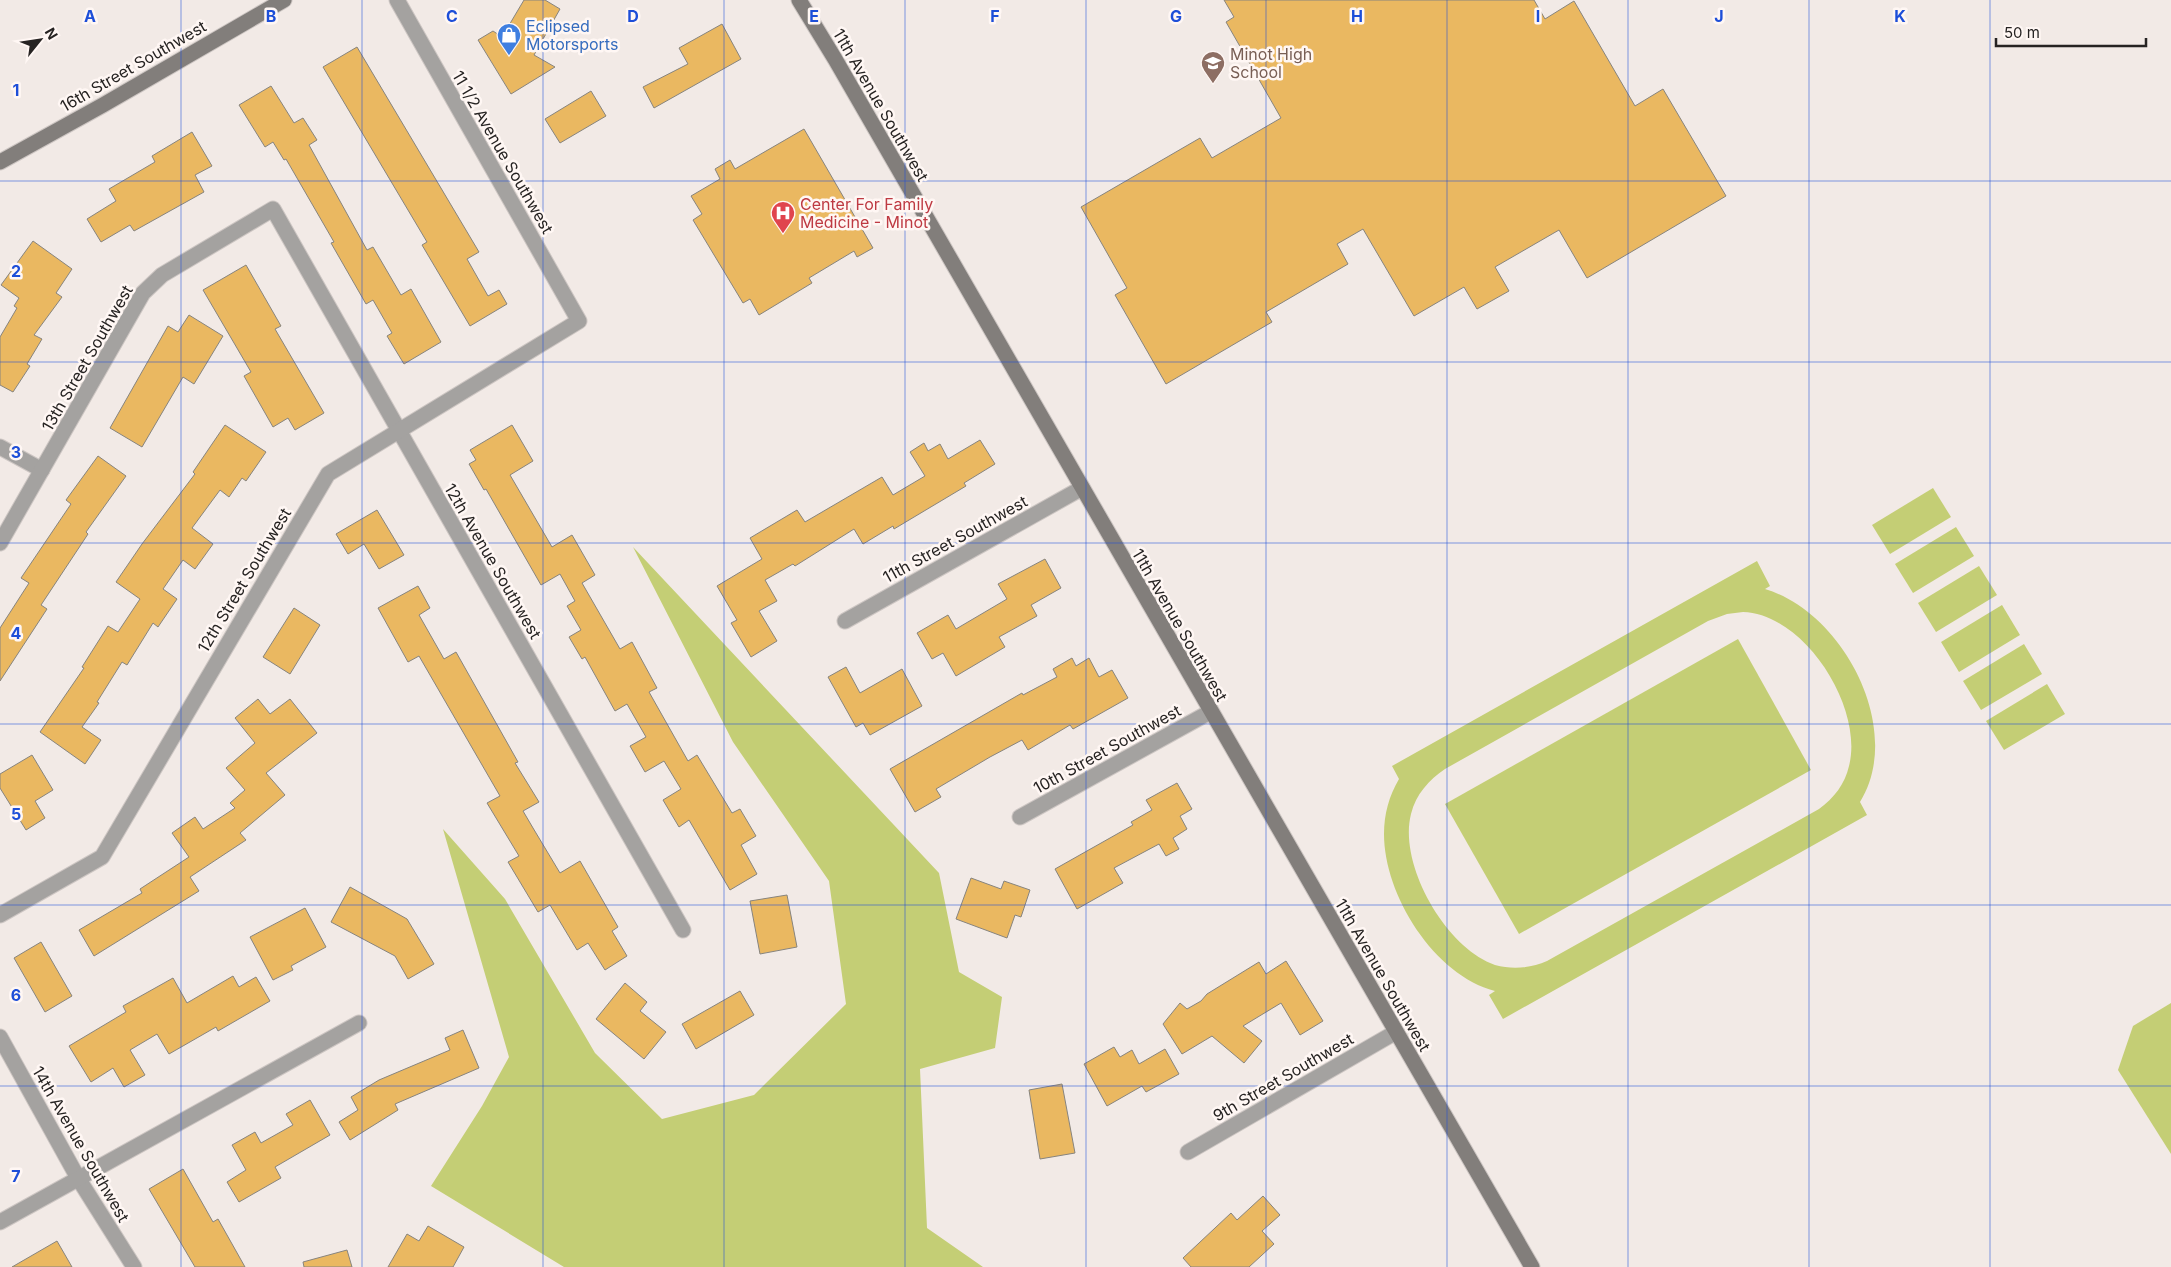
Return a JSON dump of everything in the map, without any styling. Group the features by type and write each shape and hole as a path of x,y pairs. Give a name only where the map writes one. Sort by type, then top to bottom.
{"street":[{"name":"16th Street Southwest","path":"0,162 103,105 284,0"},
{"name":"11 1/2 Avenue Southwest","path":"397,0 579,321"},
{"name":"11th Avenue Southwest","path":"799,0 835,59 1210,712 1532,1267"},
{"name":"12th Avenue Southwest","path":"273,209 683,930"},
{"name":"13th Street Southwest","path":"0,543 143,293 162,275 273,209"},
{"name":"12th Street Southwest","path":"0,915 102,857 328,474 579,321"},
{"path":"0,447 42,470"},
{"name":"11th Street Southwest","path":"845,621 1082,488"},
{"name":"10th Street Southwest","path":"1020,817 1210,712"},
{"path":"0,1222 360,1023"},
{"name":"9th Street Southwest","path":"1188,1152 1396,1032"},
{"name":"14th Avenue Southwest","path":"0,1037 78,1178 134,1267"}],"green space":[{"path":"1933,488 1951,517 1890,554 1872,525"},
{"path":"1956,527 1974,556 1913,593 1895,564"},
{"path":"633,547 939,873 959,972 1002,997 995,1048 920,1069 927,1228 983,1267 564,1267 431,1186 482,1106 509,1057 443,829 505,899 595,1053 662,1119 754,1095 846,1004 829,881 733,742"},
{"path":"1757,561 1770,586 1765,589 1793,602 1819,622 1841,647 1859,677 1870,709 1875,741 1872,773 1860,802 1867,815 1503,1019 1489,995 1495,991 1473,982 1452,968 1433,950 1403,906 1386,858 1384,834 1388,805 1399,779 1392,766","holes":["1743,612 1766,617 1788,629 1808,646 1825,668 1838,692 1847,718 1851,743 1849,766 1842,785 1829,800 1819,809 1547,961 1528,967 1502,967 1477,956 1459,941 1443,923 1430,902 1419,880 1412,857 1409,834 1411,814 1416,800 1429,783 1445,769 1708,621 1727,614"]},
{"path":"1979,566 1997,595 1936,632 1918,603"},
{"path":"2002,605 2020,635 1959,672 1941,642"},
{"path":"1738,639 1811,770 1519,934 1445,804"},
{"path":"2024,644 2042,674 1981,710 1963,681"},
{"path":"2047,684 2065,714 2004,750 1986,721"},
{"path":"2171,1003 2171,1154 2118,1070 2133,1026"}],"building":[{"path":"524,0 545,0 560,9 534,55 555,67 511,94 478,40 493,31 502,37"},
{"path":"1224,0 1534,0 1545,19 1574,1 1635,106 1663,89 1726,196 1587,278 1559,230 1495,267 1509,291 1477,309 1464,287 1414,316 1363,229 1337,244 1348,264 1266,312 1272,322 1166,384 1115,295 1127,288 1081,207 1200,138 1212,158 1281,118 1226,22 1234,17"},
{"path":"722,24 741,59 654,108 643,87 688,64 679,48"},
{"path":"357,47 479,252 467,259 488,296 499,290 507,304 470,326 422,245 427,242 323,67"},
{"path":"271,86 294,123 303,118 317,140 309,145 367,250 373,247 401,295 411,289 441,342 404,364 387,336 392,333 373,300 366,304 331,243 334,242 286,159 284,160 273,142 265,147 239,105"},
{"path":"591,91 606,116 560,143 545,119"},
{"name":"Center For Family Medicine - Minot","path":"804,129 873,248 857,257 854,251 809,278 812,283 759,315 750,299 743,303 693,220 702,214 691,196 720,179 715,169 730,160 735,169"},
{"path":"192,132 212,166 195,175 204,192 134,231 130,225 101,242 87,219 116,201 109,189 155,162 152,156"},
{"path":"33,241 72,269 56,293 62,297 34,335 42,339 27,364 30,366 13,392 0,385 0,337 17,308 14,306 19,298 1,285"},
{"path":"246,265 281,326 275,329 324,413 295,430 288,418 273,427 244,376 251,372 203,290"},
{"path":"189,315 223,336 194,384 183,377 142,447 110,428 168,326 178,332"},
{"path":"225,425 266,452 246,481 242,478 229,497 220,490 192,528 213,544 195,569 183,560 163,589 177,599 158,627 153,623 127,665 122,662 97,702 99,703 82,727 101,740 85,764 40,732 84,668 82,667 108,626 118,632 140,599 116,582 195,474 193,472"},
{"path":"512,425 533,461 510,475 552,547 572,535 595,575 582,583 620,649 632,642 657,688 649,692 688,761 697,755 732,813 740,809 756,836 741,845 757,874 730,890 689,820 679,827 663,800 681,789 664,761 645,772 630,746 646,737 627,704 615,711 585,657 582,659 569,637 581,630 567,606 575,601 560,574 541,585 486,489 484,490 469,464 476,460 470,450"},
{"path":"980,440 995,464 964,483 966,486 894,529 893,526 863,544 854,529 795,566 793,564 765,580 777,601 759,611 777,641 751,657 731,623 737,620 717,586 762,559 750,538 797,510 805,522 882,477 893,495 925,476 910,452 924,443 928,451 940,444 948,459"},
{"path":"98,456 126,476 86,532 88,534 41,605 47,609 0,681 0,628 29,583 21,578 71,504 66,500"},
{"path":"377,510 404,555 379,569 364,544 348,554 336,534"},
{"path":"1045,559 1061,588 1031,605 1037,616 999,637 1005,647 956,676 943,653 932,659 917,633 948,615 956,629 1007,599 998,584"},
{"path":"418,586 430,608 419,615 444,659 456,652 518,762 515,763 539,802 523,811 560,873 580,861 618,927 612,931 627,956 605,970 588,943 577,950 550,905 538,912 508,862 519,856 487,803 500,796 419,656 408,662 378,608"},
{"path":"294,608 320,625 290,674 263,657"},
{"path":"1072,658 1076,666 1089,658 1099,677 1112,670 1128,698 1073,729 1070,725 1028,750 1022,740 990,757 936,789 941,797 915,812 890,769 1022,693 1023,695 1057,677 1053,669"},
{"path":"846,667 860,693 902,669 922,706 870,735 863,723 856,727 828,677"},
{"path":"258,699 270,714 290,699 317,733 266,773 285,795 240,833 246,840 190,877 199,891 94,956 79,930 142,893 140,889 189,857 172,833 195,817 203,829 235,808 230,803 245,790 226,768 255,743 235,718"},
{"path":"32,755 53,790 35,801 45,818 26,830 0,788 0,774"},
{"path":"1177,783 1192,809 1180,816 1187,829 1173,838 1179,849 1166,856 1159,844 1114,868 1123,883 1077,909 1055,869 1133,825 1131,822 1152,810 1146,800"},
{"path":"971,878 1001,889 1004,881 1030,890 1021,917 1015,915 1007,938 956,919"},
{"path":"350,887 407,919 434,964 408,979 395,956 331,922"},
{"path":"787,895 797,947 760,954 750,901"},
{"path":"305,908 326,947 291,966 293,970 273,980 250,937"},
{"path":"41,942 72,996 45,1012 14,958"},
{"path":"1286,961 1323,1021 1300,1035 1281,1003 1243,1026 1262,1041 1244,1063 1212,1036 1182,1054 1163,1024 1180,1003 1187,1009 1201,1001 1207,994 1259,962 1266,974"},
{"path":"233,976 239,987 256,977 270,1001 218,1031 216,1027 169,1054 157,1034 130,1050 145,1075 124,1087 113,1068 91,1082 69,1046 126,1012 123,1006 173,978 187,1003"},
{"path":"625,983 647,1002 640,1011 666,1032 644,1059 596,1019"},
{"path":"740,991 754,1015 696,1049 682,1024"},
{"path":"463,1030 479,1068 395,1104 398,1110 350,1140 339,1122 358,1110 351,1097 379,1080 450,1050 445,1038"},
{"path":"1114,1047 1120,1057 1132,1050 1139,1064 1165,1049 1179,1074 1146,1092 1142,1086 1107,1106 1084,1064"},
{"path":"1062,1084 1075,1153 1040,1159 1029,1090"},
{"path":"310,1100 330,1135 275,1167 281,1178 239,1202 227,1182 246,1170 232,1145 255,1132 261,1143 293,1125 286,1114"},
{"path":"183,1169 213,1222 218,1219 245,1267 195,1267 149,1189"},
{"path":"1263,1196 1280,1215 1262,1231 1274,1244 1249,1267 1191,1267 1183,1258 1231,1213 1237,1220"},
{"path":"428,1226 464,1247 453,1267 388,1267 407,1234 419,1241"},
{"path":"57,1241 72,1267 12,1267"},
{"path":"347,1250 352,1267 304,1267 303,1262"}],"place":[{"name":"Eclipsed Motorsports","path":"509,56"},
{"name":"Minot High School","path":"1213,84"},
{"name":"Center For Family Medicine - Minot","path":"783,234"}]}
